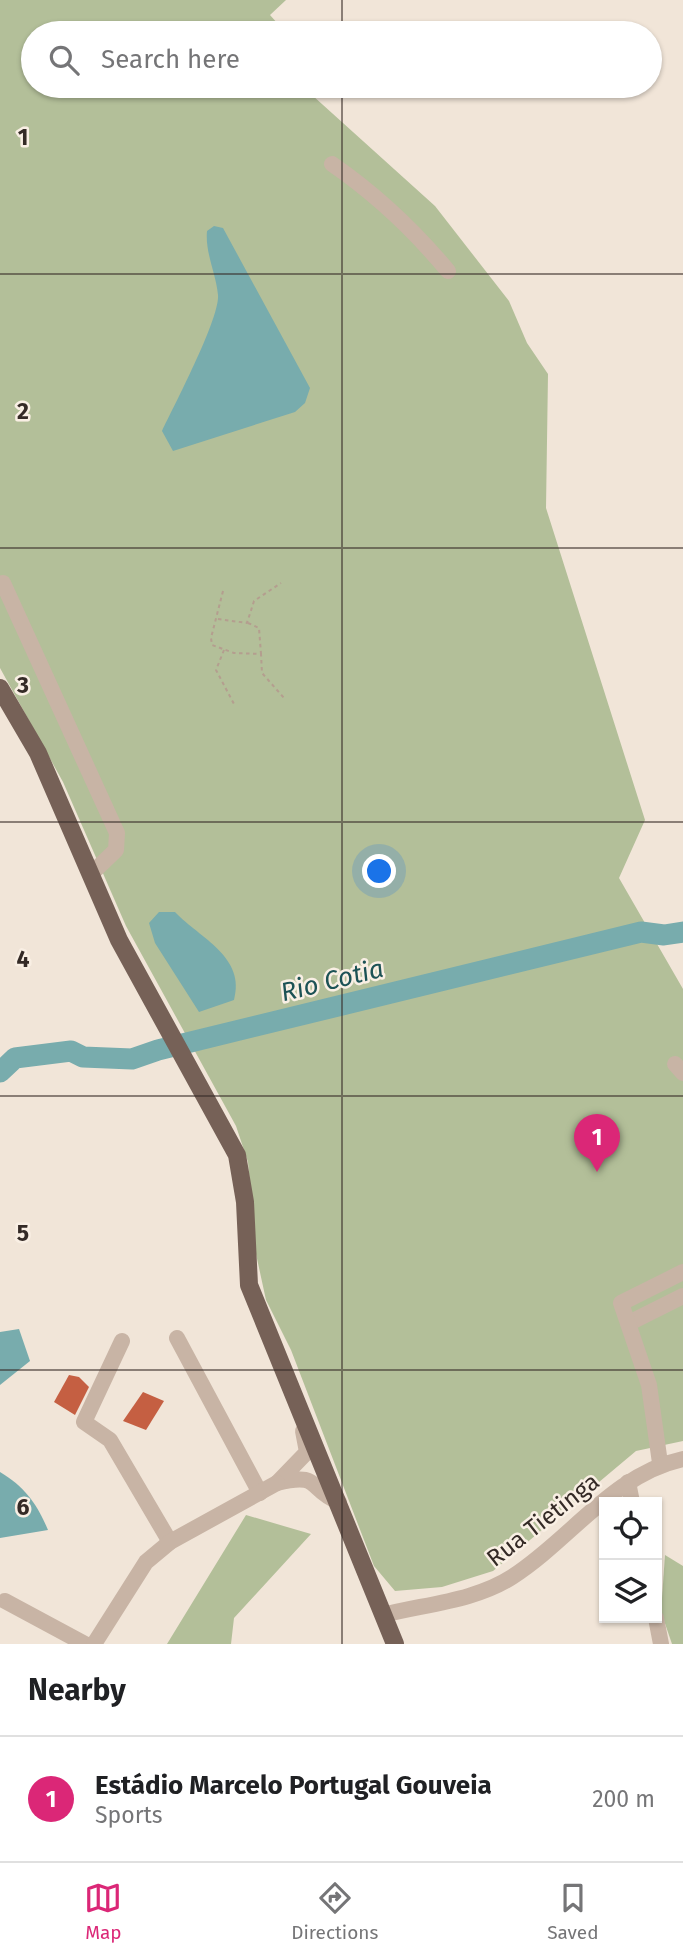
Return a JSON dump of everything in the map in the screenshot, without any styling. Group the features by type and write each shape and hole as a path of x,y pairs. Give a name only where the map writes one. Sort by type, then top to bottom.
{"main road":[{"path":"0,688 38,752 119,940 237,1155 245,1202 248,1285 395,1644"}],"street":[{"path":"332,164 362,183 410,225 448,271"},
{"path":"3,583 117,833 116,850 91,874"},
{"path":"660,1464 649,1385 621,1303 683,1272"},
{"path":"629,1323 683,1296"},
{"path":"177,1338 260,1493"},
{"path":"121,1341 84,1422 110,1440 170,1542"},
{"path":"94,1644 134,1577 170,1542 277,1483 307,1452 302,1436 306,1422"},
{"name":"Rua Tietinga","path":"383,1615 490,1589 510,1578 628,1482 660,1464 683,1459"},
{"path":"277,1483 299,1478 309,1480 328,1498 339,1502"},
{"path":"628,1482 631,1497"},
{"path":"5,1601 85,1644"},
{"path":"657,1623 661,1644"}],"path":[{"path":"247,623 254,601 281,583"},
{"path":"223,591 211,638 212,645 261,654"},
{"path":"216,618 247,623 259,628 262,673 284,698"},
{"path":"224,649 216,670 234,704"}],"green space":[{"path":"0,0 286,0 270,15 275,21 21,21 21,98 315,98 435,206 509,301 527,343 548,374 546,508 645,820 619,878 683,989 683,1441 636,1451 493,1571 442,1587 395,1591 374,1566 291,1350 266,1300 256,1254 248,1162 236,1126 126,926 63,782 0,668"},
{"path":"246,1515 311,1534 234,1618 231,1644 167,1644"},
{"path":"665,1555 683,1566 683,1644 672,1644 662,1615"}],"water":[{"path":"214,226 223,228 310,388 305,403 295,412 173,451 162,431 195,362 217,306 217,287 207,239 207,231"},
{"path":"159,912 175,912 219,950 234,972 234,1000 199,1012 155,943 149,923"},
{"path":"19,1329 30,1361 0,1385 0,1332"},
{"path":"0,1472 29,1497 48,1530 0,1538"}],"building":[{"path":"69,1375 79,1377 89,1387 75,1415 54,1402"},
{"path":"143,1392 164,1401 146,1430 123,1421"}],"waterway":[{"name":"Rio Cotia","path":"0,1072 15,1058 71,1051 83,1057 132,1059 158,1050 641,932 664,935 683,932"}],"place":[{"name":"Estádio Marcelo Portugal Gouveia","path":"597,1172"}]}
